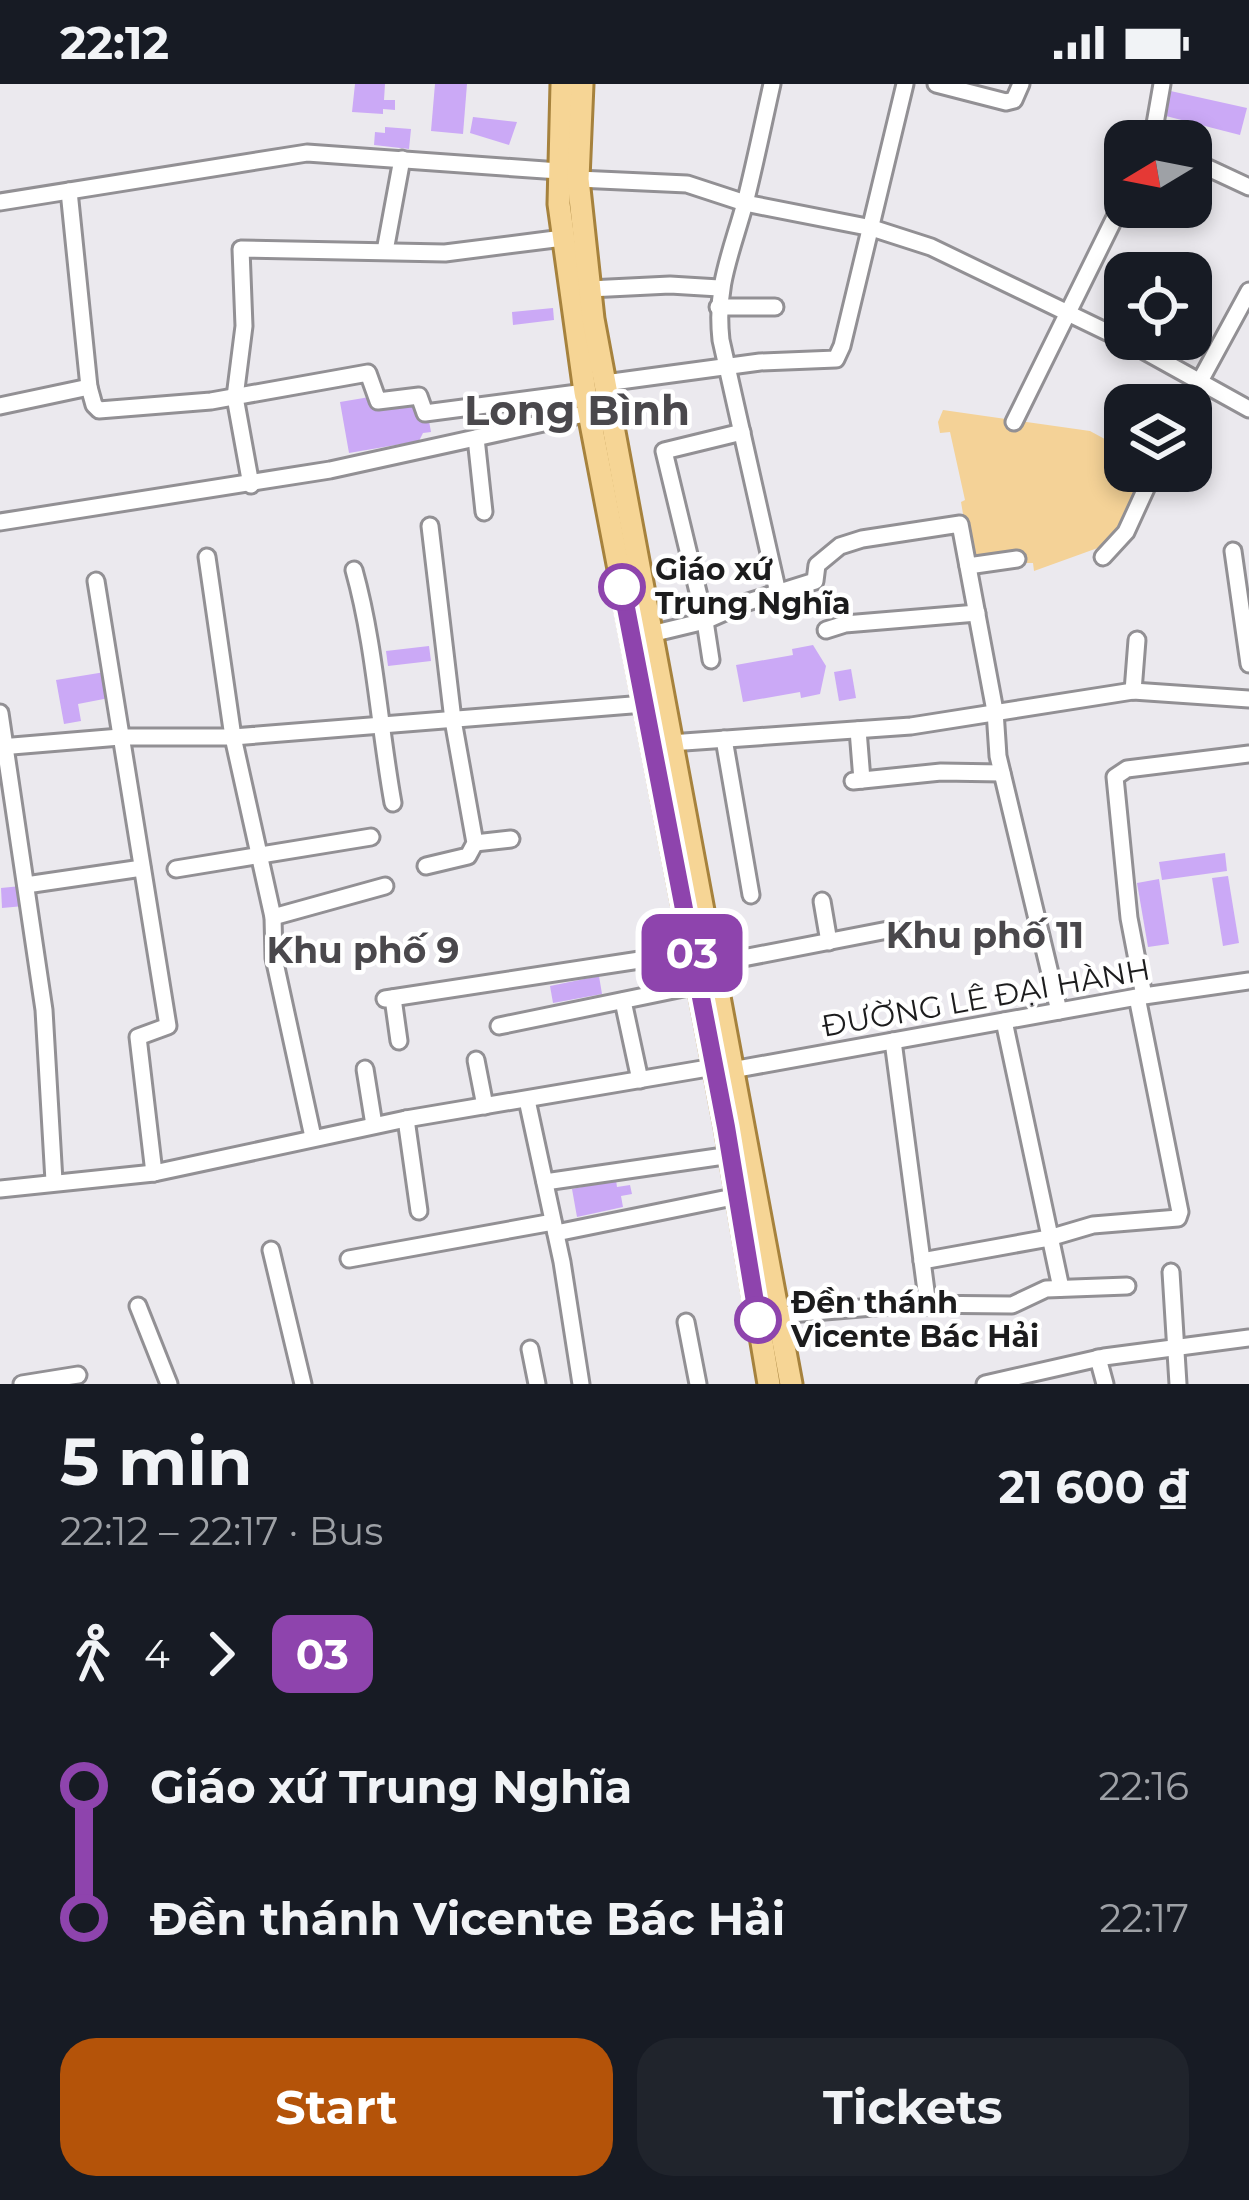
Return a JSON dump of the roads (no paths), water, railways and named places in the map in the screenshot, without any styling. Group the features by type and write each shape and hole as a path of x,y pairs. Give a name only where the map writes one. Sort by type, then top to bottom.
{"main road":[{"path":"562,84 568,175 589,289 597,399 644,704 698,985 723,1069 791,1384"},
{"path":"585,84 568,175 563,238 651,634 712,964 731,1155 769,1384"}],"street":[{"path":"585,84 600,85"},
{"path":"772,84 745,203 718,288 718,307 778,593"},
{"path":"0,522 251,485 476,438 597,399 727,367 836,359 905,84"},
{"path":"936,84 1006,102 1014,100 1021,84"},
{"path":"1154,120 1158,85"},
{"path":"0,202 307,153 687,184 745,203 872,228 932,247 1249,409"},
{"path":"385,251 401,159"},
{"path":"1212,170 1249,188"},
{"path":"69,190 89,387 94,405 111,412 235,397 368,373 378,401 419,396 425,413 597,399"},
{"path":"1014,422 1110,228"},
{"path":"251,485 235,397 244,326 237,249 445,254 563,238"},
{"path":"589,289 718,288"},
{"path":"1198,384 1249,291"},
{"path":"718,307 775,307"},
{"path":"0,406 89,387"},
{"path":"711,660 664,451 742,432"},
{"path":"476,438 484,512"},
{"path":"1103,557 1126,532 1144,492"},
{"path":"651,634 705,621 815,581 817,565 840,546 960,524 1002,773 1059,1011"},
{"path":"426,866 468,856 475,843 453,720 430,526"},
{"path":"1233,551 1249,664"},
{"path":"207,556 233,736 273,917 274,958 314,1137"},
{"path":"968,566 1017,559"},
{"path":"354,570 364,604 393,803"},
{"path":"96,581 168,1026 138,1037 154,1173"},
{"path":"826,630 845,624 977,614"},
{"path":"1133,691 1137,640"},
{"path":"670,742 911,726 1133,691 1249,699"},
{"path":"3,747 120,737 233,736 644,704"},
{"path":"0,713 44,1010 53,1181"},
{"path":"857,730 858,781 941,772 1002,773"},
{"path":"724,739 752,895"},
{"path":"922,1261 1049,1238 1093,1225 1173,1221 1180,1211 1129,917 1115,776 1127,769 1249,754"},
{"path":"176,869 371,838"},
{"path":"475,843 511,839"},
{"path":"26,885 142,868"},
{"path":"273,917 385,886"},
{"path":"822,901 829,942"},
{"path":"712,964 893,929"},
{"path":"399,1041 389,999 692,952"},
{"name":"ĐƯỜNG LÊ ĐẠI HÀNH","path":"0,1189 154,1173 406,1119 1249,981"},
{"path":"499,1026 698,985"},
{"path":"622,1001 640,1080"},
{"path":"1004,1022 1061,1288"},
{"path":"893,1041 928,1306"},
{"path":"476,1060 485,1106"},
{"path":"364,1069 374,1125"},
{"path":"527,1100 581,1384"},
{"path":"406,1119 419,1211"},
{"path":"545,1182 731,1155"},
{"path":"349,1259 738,1196"},
{"path":"271,1250 303,1384"},
{"path":"1171,1272 1178,1384"},
{"path":"778,1315 908,1304 1012,1305 1046,1289 1127,1286"},
{"path":"139,1306 169,1384"},
{"path":"686,1322 698,1384"},
{"path":"985,1384 1098,1358 1249,1338"},
{"path":"530,1348 537,1384"},
{"path":"1098,1358 1105,1384"},
{"path":"22,1384 78,1376"}],"place":[{"name":"Giáo xứ Trung Nghĩa","path":"622,587"},
{"name":"Đền thánh Vicente Bác Hải","path":"758,1320"}],"district":[{"name":"Long Bình","path":"577,410"},
{"name":"Khu phố 11","path":"985,935"},
{"name":"Khu phố 9","path":"363,950"}]}
